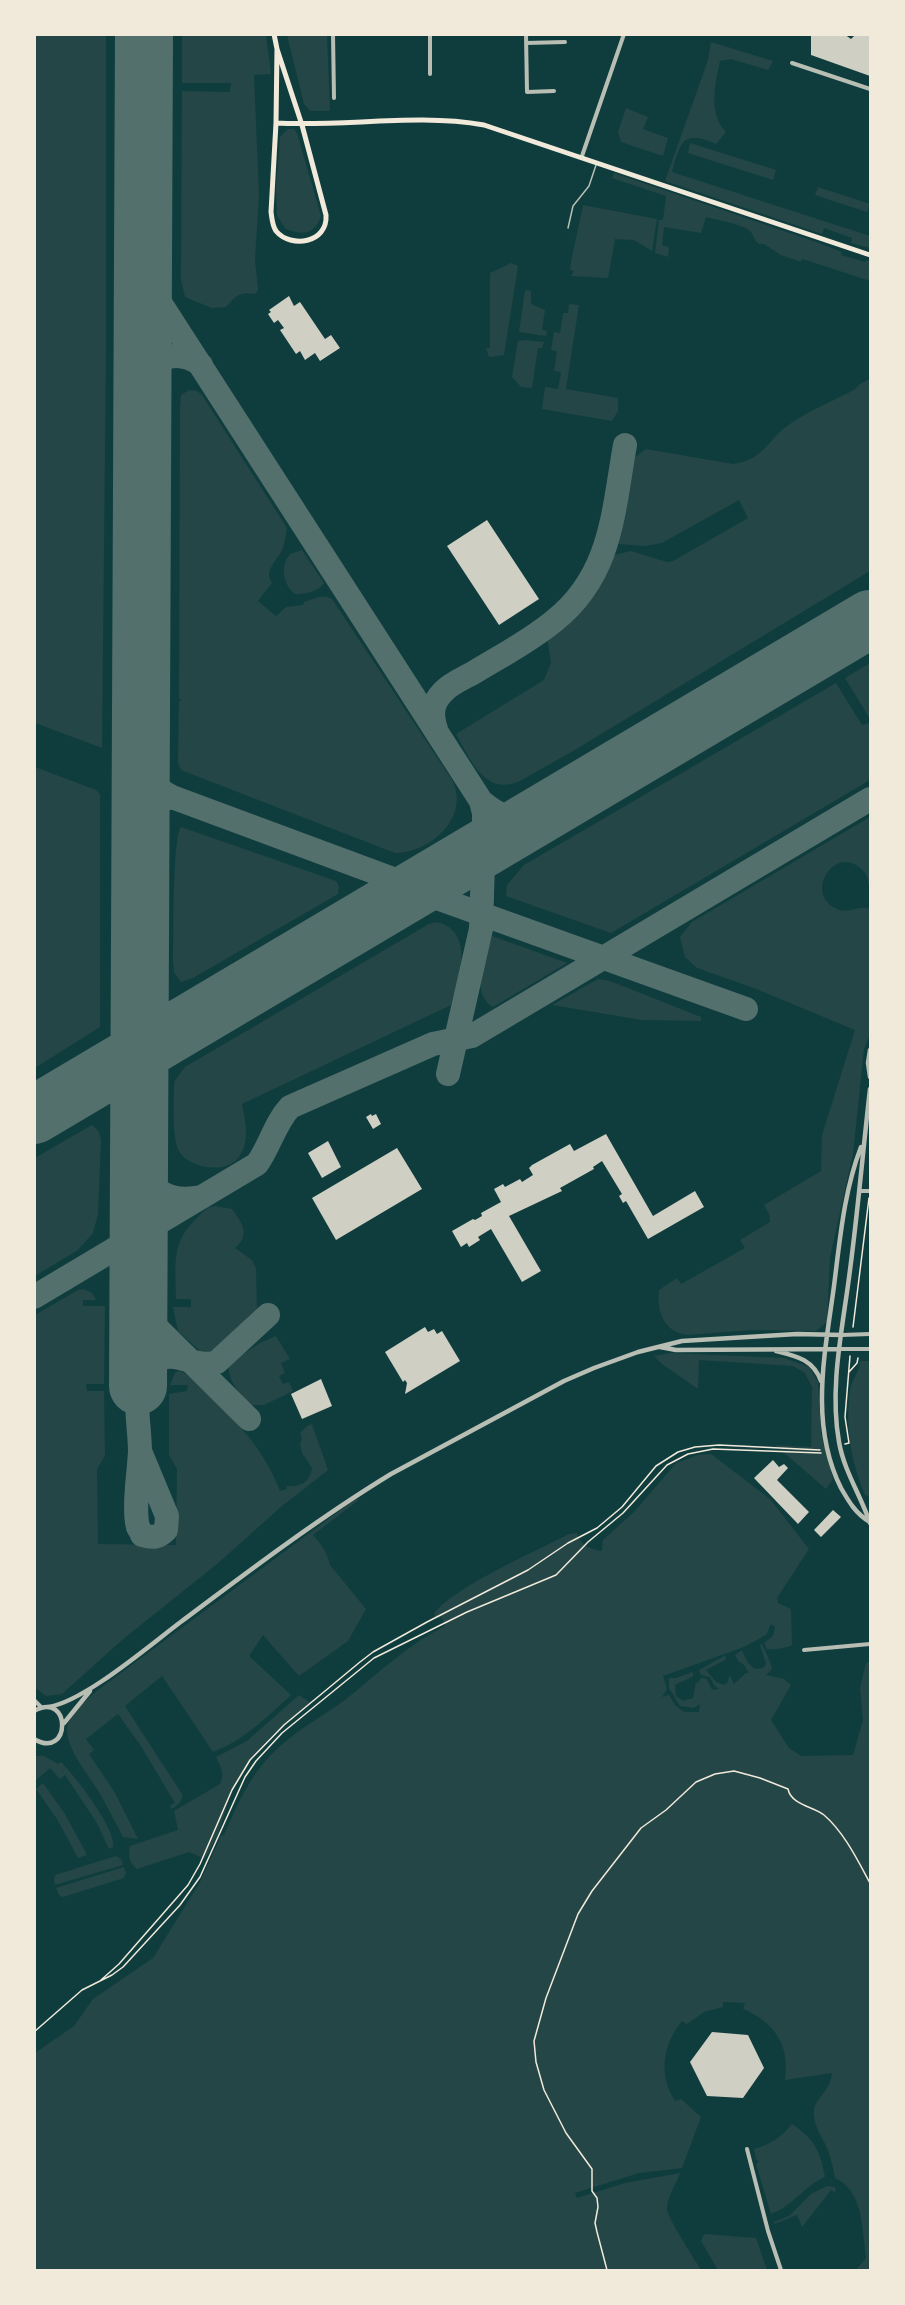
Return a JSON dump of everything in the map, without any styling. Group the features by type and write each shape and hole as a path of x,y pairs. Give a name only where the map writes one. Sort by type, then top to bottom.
{"main road":[{"path":"274,34 276,123 271,212 273,225 282,237 302,241 315,238 327,222 302,124 276,49"},
{"path":"276,123 456,120 484,125 582,156 870,255"}],"street":[{"path":"333,34 334,98"},
{"path":"430,34 430,74"},
{"path":"526,34 527,92 554,91"},
{"path":"582,156 624,34"},
{"path":"526,43 565,42"},
{"path":"792,63 870,89"},
{"path":"870,1050 868,1063 870,1077"},
{"path":"870,1089 840,1349 836,1407 839,1445 870,1522"},
{"path":"864,1140 846,1198 825,1349 822,1419 831,1464 849,1502 861,1517 870,1522"},
{"path":"860,1191 870,1191"},
{"path":"34,1711 41,1707 58,1706 94,1686 340,1506 391,1474 583,1372 638,1352 682,1341 797,1334 870,1334"},
{"path":"659,1347 676,1350 870,1349"},
{"path":"768,1349 806,1360 816,1371 822,1383"},
{"path":"804,1650 870,1644"},
{"path":"35,1741 49,1743 55,1741 62,1732 64,1723 94,1686"},
{"path":"34,1700 41,1707"},
{"path":"48,1707 58,1712 64,1723"},
{"path":"747,2149 781,2271"}],"lane":[{"path":"568,228 573,206 589,186 598,162"}],"path":[{"path":"853,1330 870,1191"},
{"path":"849,1443 845,1417 851,1353"},
{"path":"848,1373 857,1363 858,1358"},
{"path":"101,1980 119,1964 188,1885 200,1864 232,1790 250,1760 284,1725 360,1662 407,1634 528,1570 603,1524 622,1507 656,1466 678,1452 713,1445 824,1449"},
{"path":"34,2032 82,1990 112,1975 128,1962 191,1890 208,1860 237,1792 256,1761 282,1733 368,1663 467,1612 556,1575 588,1542 623,1514 660,1471 681,1457 697,1451 713,1449 814,1454 825,1452"},
{"path":"607,2271 595,2223 598,2207 597,2198 592,2191 592,2169 566,2133 544,2090 536,2062 534,2042 546,1998 578,1914 592,1892 641,1828 666,1810 696,1782 715,1774 734,1771 783,1786 805,1807 824,1815 853,1850 870,1883"}],"shaded area":[{"path":"34,35 106,35 102,748 35,723"},
{"path":"182,35 266,35 271,74 254,75 259,195 255,259 258,290 255,294 238,295 226,307 212,308 185,297 181,279 182,91 230,92 231,83 182,83"},
{"path":"287,35 327,35 330,111 310,111 304,104"},
{"path":"711,42 773,61 768,70 731,59 720,61 714,98 717,117 726,132 716,144 696,138 685,141 678,153 672,172 870,236 870,248 851,243 852,238 824,228 822,234 665,181 708,60"},
{"path":"626,108 648,117 643,129 668,138 663,156 621,142 618,132"},
{"path":"288,129 294,129 297,133 321,216 312,230 303,233 286,229 277,216 276,187 280,137"},
{"path":"690,143 776,170 773,180 688,153"},
{"path":"614,173 816,242 842,252 841,255 865,262 870,261 870,281 809,261 802,259 801,262 781,255 764,244 759,244 747,229 706,217 701,233 664,227 662,245 669,247 668,257 655,253 659,220 663,220 666,196 612,178"},
{"path":"818,187 870,204 867,212 815,195"},
{"path":"583,205 657,219 652,251 634,240 615,239 608,278 571,276 574,271 570,270"},
{"path":"511,263 518,266 504,355 489,357 486,348 490,348 490,273"},
{"path":"525,290 531,291 531,304 545,310 542,330 547,331 546,336 519,332"},
{"path":"569,304 579,305 566,389 618,398 618,411 612,421 542,409 545,387 558,389 561,372 554,371 557,351 551,350 554,332 560,333 563,313 568,313"},
{"path":"518,341 544,342 542,348 538,348 532,388 521,387 512,377"},
{"path":"870,379 870,571 520,781 508,785 497,784 480,773 456,734 544,680 551,663 547,636 569,620 585,602 614,555 631,551 667,562 673,561 748,518 739,500 662,543 644,546 618,544 631,460 646,449 733,464 744,462 759,453 798,419 854,390"},
{"path":"189,390 197,391 202,395 287,528 283,548 270,569 272,583 258,601 276,616 286,607 303,605 304,602 315,598 332,599 452,780 456,794 456,807 452,819 433,840 421,847 395,853 181,770 178,762 179,702 182,700 179,699 180,408 181,395"},
{"path":"302,550 324,583 315,590 295,594 288,586 284,569 290,554"},
{"path":"870,663 870,719 845,678"},
{"path":"836,683 862,725 870,723 870,780 611,933 506,896 507,885 524,865"},
{"path":"35,767 96,790 100,794 100,1027 35,1068"},
{"path":"870,817 870,884 863,871 850,862 840,863 833,867 826,874 823,883 826,901 835,908 845,911 870,909 870,1034 864,1049 853,1154 830,1257 827,1322 816,1331 753,1330 687,1335 679,1333 667,1325 663,1319 659,1306 659,1290 677,1278 681,1284 745,1248 740,1240 770,1222 764,1205 821,1171 822,1135 855,1030 754,988 697,968 685,957 680,937 692,922"},
{"path":"181,827 336,881 339,886 338,894 193,978 181,982 174,972 173,962 176,850"},
{"path":"437,922 449,927 457,935 460,946 460,970 451,1005 242,1104 245,1145 238,1158 232,1163 215,1168 205,1167 188,1160 181,1154 174,1133 174,1086 175,1080 185,1067 429,924"},
{"path":"492,936 567,963 493,1007 486,1001 481,984 483,964"},
{"path":"598,979 610,981 701,1017 701,1021 642,1020 552,1005"},
{"path":"92,1125 99,1132 101,1140 98,1214 93,1233 78,1250 35,1276 35,1158"},
{"path":"215,1206 232,1209 242,1224 243,1238 235,1248 252,1260 256,1268 257,1311 226,1343 219,1348 202,1353 178,1331 173,1307 191,1307 191,1299 176,1299 175,1266 178,1247 188,1228 205,1210"},
{"path":"84,1289 92,1293 96,1300 83,1300 83,1306 105,1306 104,1384 86,1384 87,1391 104,1391 105,1456 97,1469 98,1544 176,1545 177,1469 169,1455 169,1394 187,1391 188,1385 170,1385 175,1373 179,1371 186,1374 228,1414 252,1441 272,1472 280,1491 287,1489 286,1486 304,1483 311,1473 312,1468 302,1453 300,1444 302,1439 300,1433 307,1426 312,1424 328,1470 282,1506 217,1564 122,1640 62,1694 46,1696 34,1687 35,1315 78,1290"},
{"path":"276,1336 290,1359 281,1363 285,1373 279,1376 283,1384 289,1382 293,1391 264,1405 249,1405 232,1380 229,1363 260,1343"},
{"path":"670,1353 784,1358 809,1367 818,1382 821,1434 833,1479 826,1489 775,1445 811,1447 812,1387 805,1373 793,1366 699,1360 698,1389 654,1356"},
{"path":"860,1361 870,1361 870,1496 865,1495 860,1482 850,1444 848,1418 850,1391"},
{"path":"711,1454 770,1499 809,1549 777,1598 778,1603 791,1609 792,1645 767,1649 764,1643 773,1636 775,1627 771,1624 766,1635 744,1647 663,1676 667,1689 662,1697 669,1695 675,1705 684,1712 699,1712 700,1704 694,1708 680,1706 669,1688 669,1678 693,1672 693,1676 675,1685 676,1696 683,1701 693,1698 696,1682 698,1683 701,1678 707,1679 712,1690 719,1689 710,1677 701,1675 699,1670 724,1656 725,1660 706,1670 716,1682 724,1685 730,1675 734,1684 749,1673 735,1655 742,1650 748,1663 755,1669 763,1668 766,1664 760,1645 762,1644 772,1669 766,1675 784,1679 791,1685 771,1720 789,1748 801,1756 853,1755 863,1720 860,1688 866,1663 870,1662 870,2270 856,2270 866,2258 860,2212 852,2192 835,2178 828,2150 818,2131 814,2115 815,2105 829,2085 832,2073 785,2080 785,2056 772,2028 754,2014 743,2009 745,2003 723,2002 723,2007 704,2012 687,2024 682,2021 670,2040 667,2050 666,2081 675,2101 681,2099 701,2117 682,2168 639,2173 575,2193 577,2198 625,2183 680,2173 667,2204 668,2214 701,2270 35,2270 35,2053 74,2026 93,1999 153,1958 199,1884 234,1812 267,1759 284,1742 350,1696 407,1649 445,1626 442,1618 434,1614 457,1593 569,1534 577,1533 580,1541 586,1546 602,1551 603,1540 634,1512 676,1463 698,1455"},
{"path":"360,1499 313,1535 324,1549 330,1565 366,1609 348,1641 299,1676 263,1635 249,1656 291,1695 264,1720 235,1741 213,1752 162,1676 125,1706 182,1794 182,1799 177,1805 171,1809 170,1806 175,1803 141,1746 118,1714 86,1739 94,1750 89,1754 115,1793 138,1839 123,1837 99,1792 71,1748 67,1729 69,1721 82,1704 98,1690 354,1500"},
{"path":"299,1695 311,1703 274,1733 250,1760 232,1790 218,1834 205,1859 189,1852 137,1869 134,1867 130,1859 130,1846 178,1830 174,1811 220,1784 221,1767 216,1757 247,1741"},
{"path":"35,1756 44,1756 58,1764 61,1762 67,1769 102,1816 113,1847 109,1849 97,1823 65,1775 60,1779 50,1768 35,1781"},
{"path":"43,1783 65,1814 87,1855 78,1858 57,1819 36,1789"},
{"path":"116,1856 121,1859 123,1865 55,1885 55,1875"},
{"path":"124,1867 126,1873 124,1878 63,1897 59,1895 56,1888"},
{"path":"792,2124 815,2146 825,2177 811,2185 786,2206 771,2214 756,2164 759,2162 754,2149 775,2140"},
{"path":"827,2186 835,2187 836,2193 831,2190 802,2227 797,2215 774,2224 789,2216 811,2194"},
{"path":"704,2234 756,2238 767,2270 718,2270 701,2241"}],"building":[{"path":"811,34 844,34 851,39 856,34 870,34 870,76 811,55"},
{"path":"289,296 294,306 300,302 325,339 331,335 340,348 320,361 315,353 305,360 300,351 296,354 280,330 284,328 278,320 274,323 268,314 271,312 269,310"},
{"path":"487,520 539,599 499,625 447,546"},
{"path":"371,1114 372,1116 376,1114 381,1124 373,1129 366,1117"},
{"path":"606,1134 653,1216 695,1191 704,1207 648,1239 626,1201 623,1203 619,1196 622,1194 602,1161 593,1167 594,1169 560,1188 562,1191 509,1216 541,1271 522,1282 491,1229 478,1237 480,1240 469,1247 467,1243 461,1247 452,1231 482,1216 481,1213 501,1202 494,1189 503,1184 505,1187 520,1179 522,1182 533,1175 529,1168 532,1165 570,1144 574,1151"},
{"path":"328,1141 341,1167 322,1178 308,1153"},
{"path":"397,1148 422,1189 336,1240 312,1198"},
{"path":"425,1327 428,1332 434,1329 437,1334 442,1331 460,1361 405,1394 407,1383 405,1380 403,1382 385,1352"},
{"path":"321,1379 332,1406 302,1419 291,1394"},
{"path":"773,1460 779,1467 784,1464 788,1468 777,1480 809,1512 798,1524 754,1478"},
{"path":"833,1510 841,1517 821,1537 814,1530"},
{"path":"712,2032 748,2035 764,2068 743,2098 707,2096 690,2062"}],"taxiway":[{"path":"143,259 150,287 481,801 484,813 481,929 448,1074"},
{"path":"143,402 148,373 159,361 172,356 180,356 201,365"},
{"path":"436,729 433,719 434,709 439,696 446,689 545,628 573,603 588,584 607,541 625,445"},
{"path":"141,767 149,782 172,797 393,879 408,883 431,880"},
{"path":"140,818 154,804 172,797"},
{"path":"34,1297 257,1164 280,1120 290,1107 433,1044 472,1036 870,799"},
{"path":"481,801 495,811 508,816 539,816"},
{"path":"484,870 492,850 520,827"},
{"path":"462,861 474,849 483,830"},
{"path":"378,911 415,895 434,897 746,1009"},
{"path":"139,1155 148,1177 160,1191 178,1198 202,1197"},
{"path":"156,1225 142,1246 137,1271 140,1297 149,1320 249,1419"},
{"path":"140,1451 167,1516 166,1530 155,1537 142,1535 137,1520 136,1501 140,1452 137,1395 141,1376 152,1363 163,1358 178,1358 209,1364 217,1362 268,1315"}],"runway":[{"path":"138,1386 144,34"},
{"path":"34,1115 870,619"}]}
